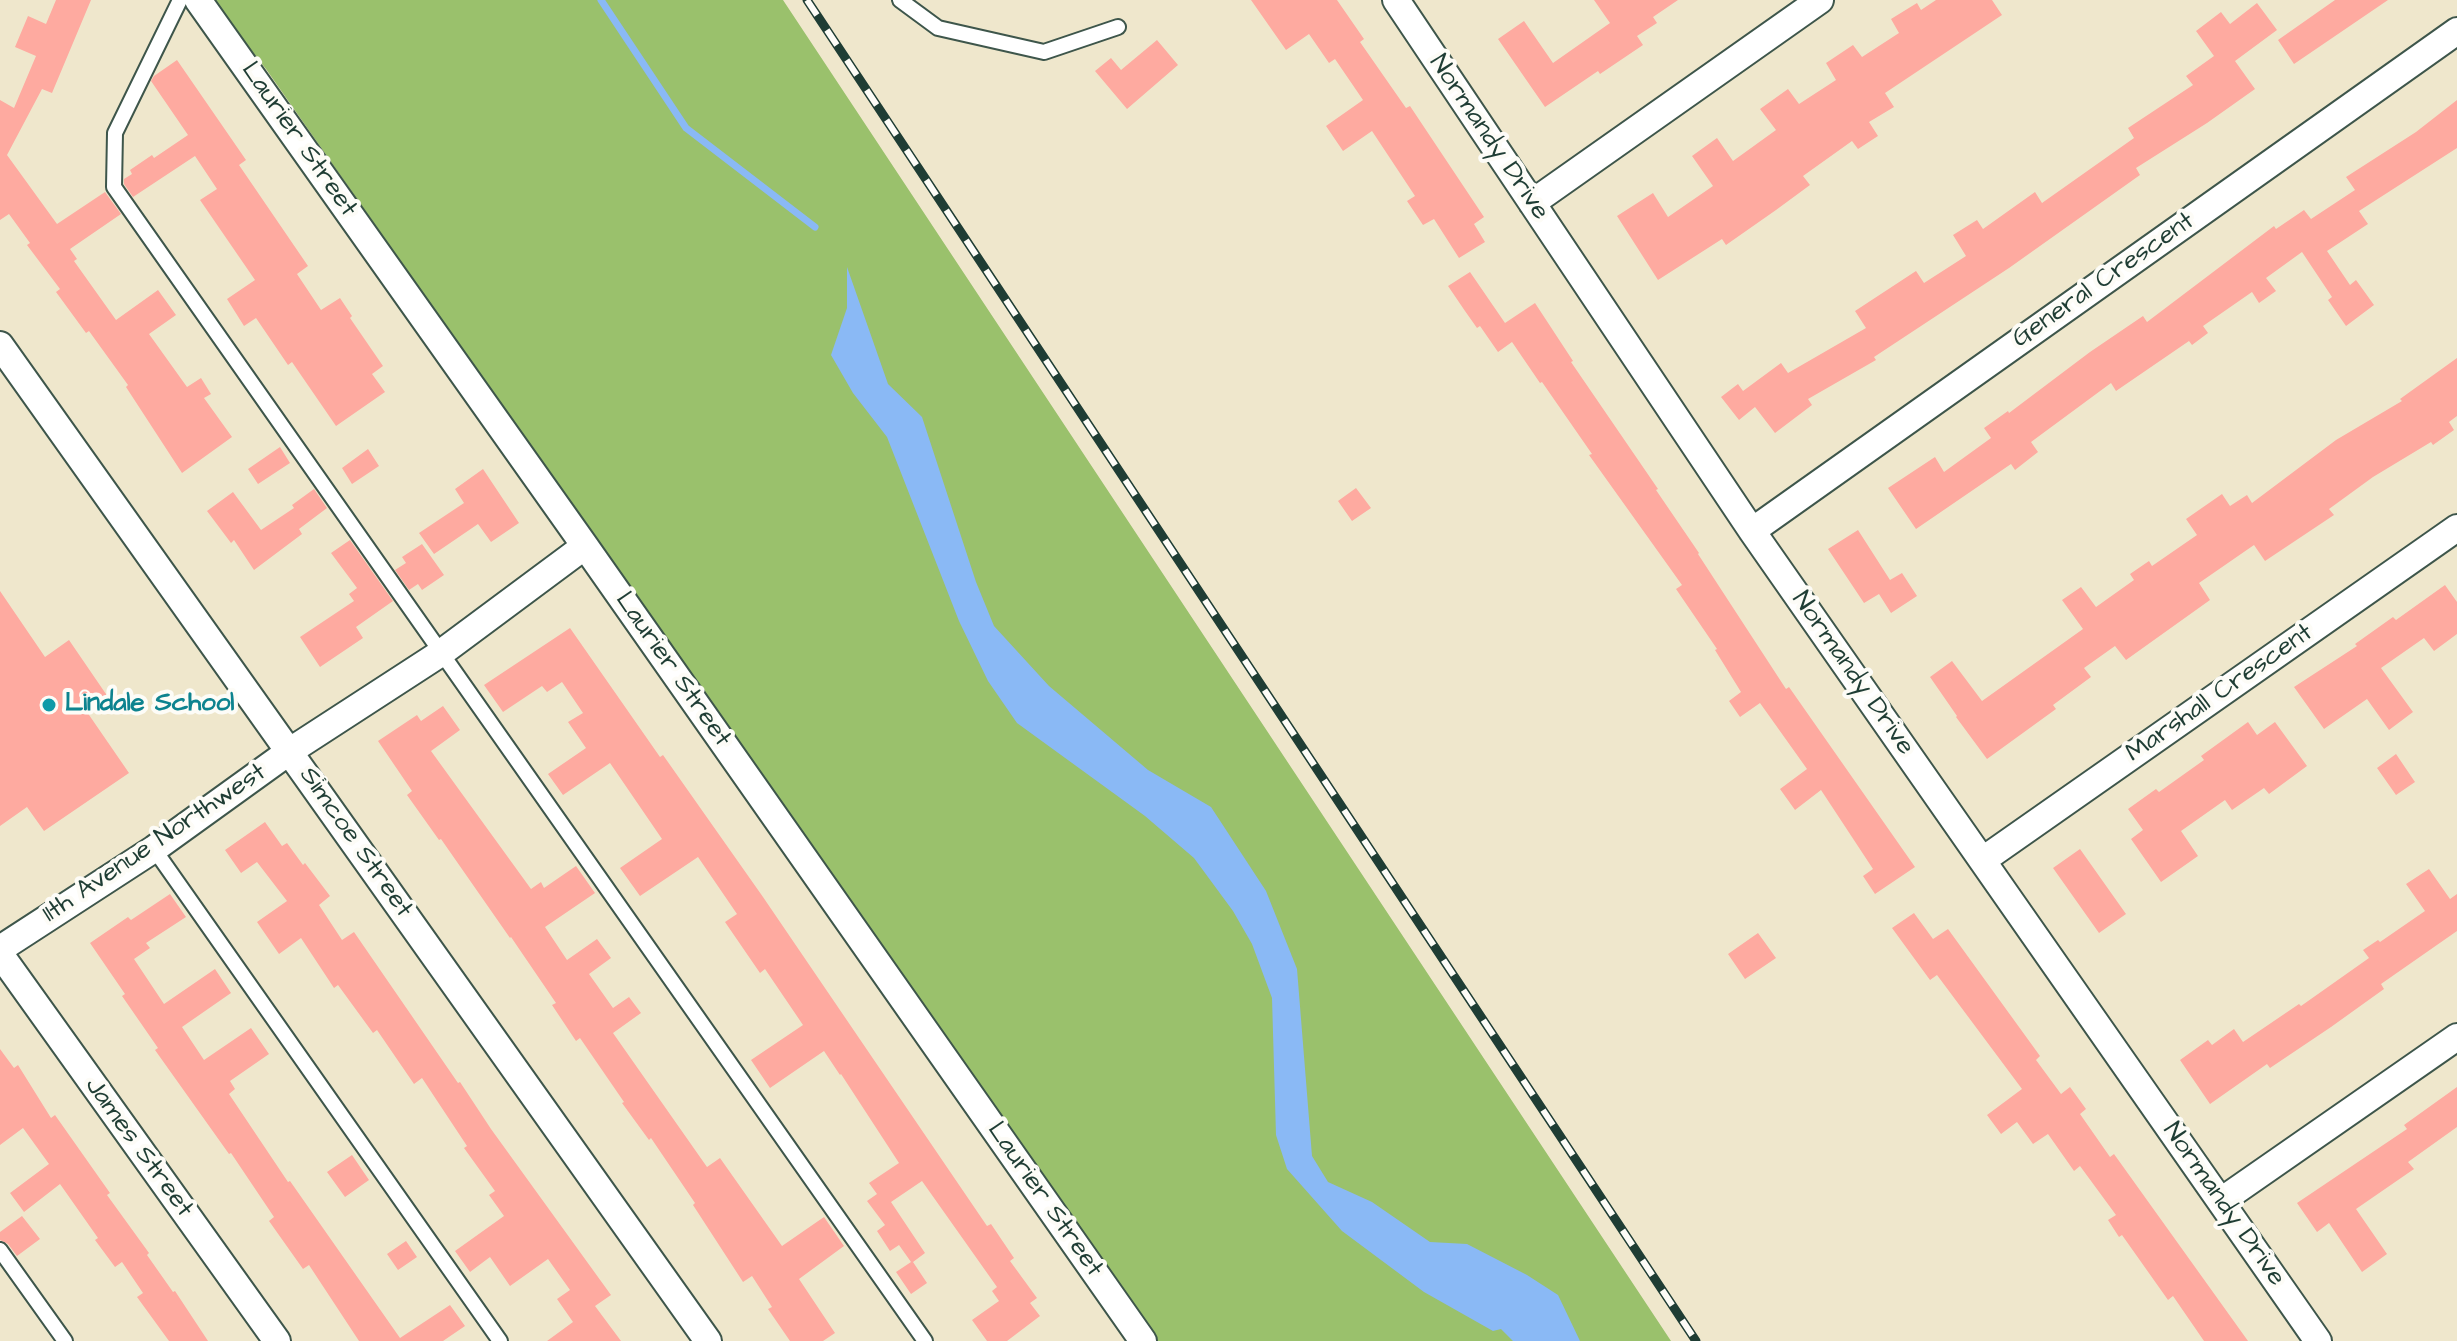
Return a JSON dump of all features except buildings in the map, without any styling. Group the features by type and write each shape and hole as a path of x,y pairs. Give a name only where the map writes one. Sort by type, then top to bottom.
{"street":[{"name":"Laurier Street","path":"198,0 585,546 1135,1338"},
{"name":"Normandy Drive","path":"1396,0 1752,531 2318,1341"},
{"path":"1532,203 1820,0"},
{"name":"General Crescent","path":"1752,531 2457,31"},
{"name":"Simcoe Street","path":"0,345 708,1341"},
{"name":"Marshall Crescent","path":"1983,860 2457,528"},
{"name":"11th Avenue Northwest","path":"0,952 154,849 290,751 441,653 585,546"},
{"name":"James Street","path":"0,952 277,1341"},
{"path":"2221,1201 2457,1037"}],"lane":[{"path":"180,0 115,133 114,187 925,1341"},
{"path":"900,0 938,28 1044,52 1118,27"},
{"path":"154,849 500,1341"},
{"path":"0,1250 65,1341"}],"green space":[{"path":"211,0 783,0 1671,1341 1156,1341 266,69"}],"water":[{"path":"847,267 888,384 922,417 976,582 994,626 1049,686 1148,770 1211,807 1266,891 1297,969 1312,1156 1328,1182 1372,1202 1430,1242 1467,1244 1527,1275 1558,1295 1580,1341 1513,1341 1501,1329 1493,1331 1424,1292 1342,1231 1287,1169 1276,1135 1272,998 1252,944 1233,911 1194,858 1145,816 1017,723 988,681 959,621 887,437 853,393 831,355 847,308"}],"waterway":[{"path":"601,0 686,128 815,227"}],"railway":[{"path":"807,0 1696,1341"}],"place":[{"name":"Lindale School","path":"49,705"}]}
